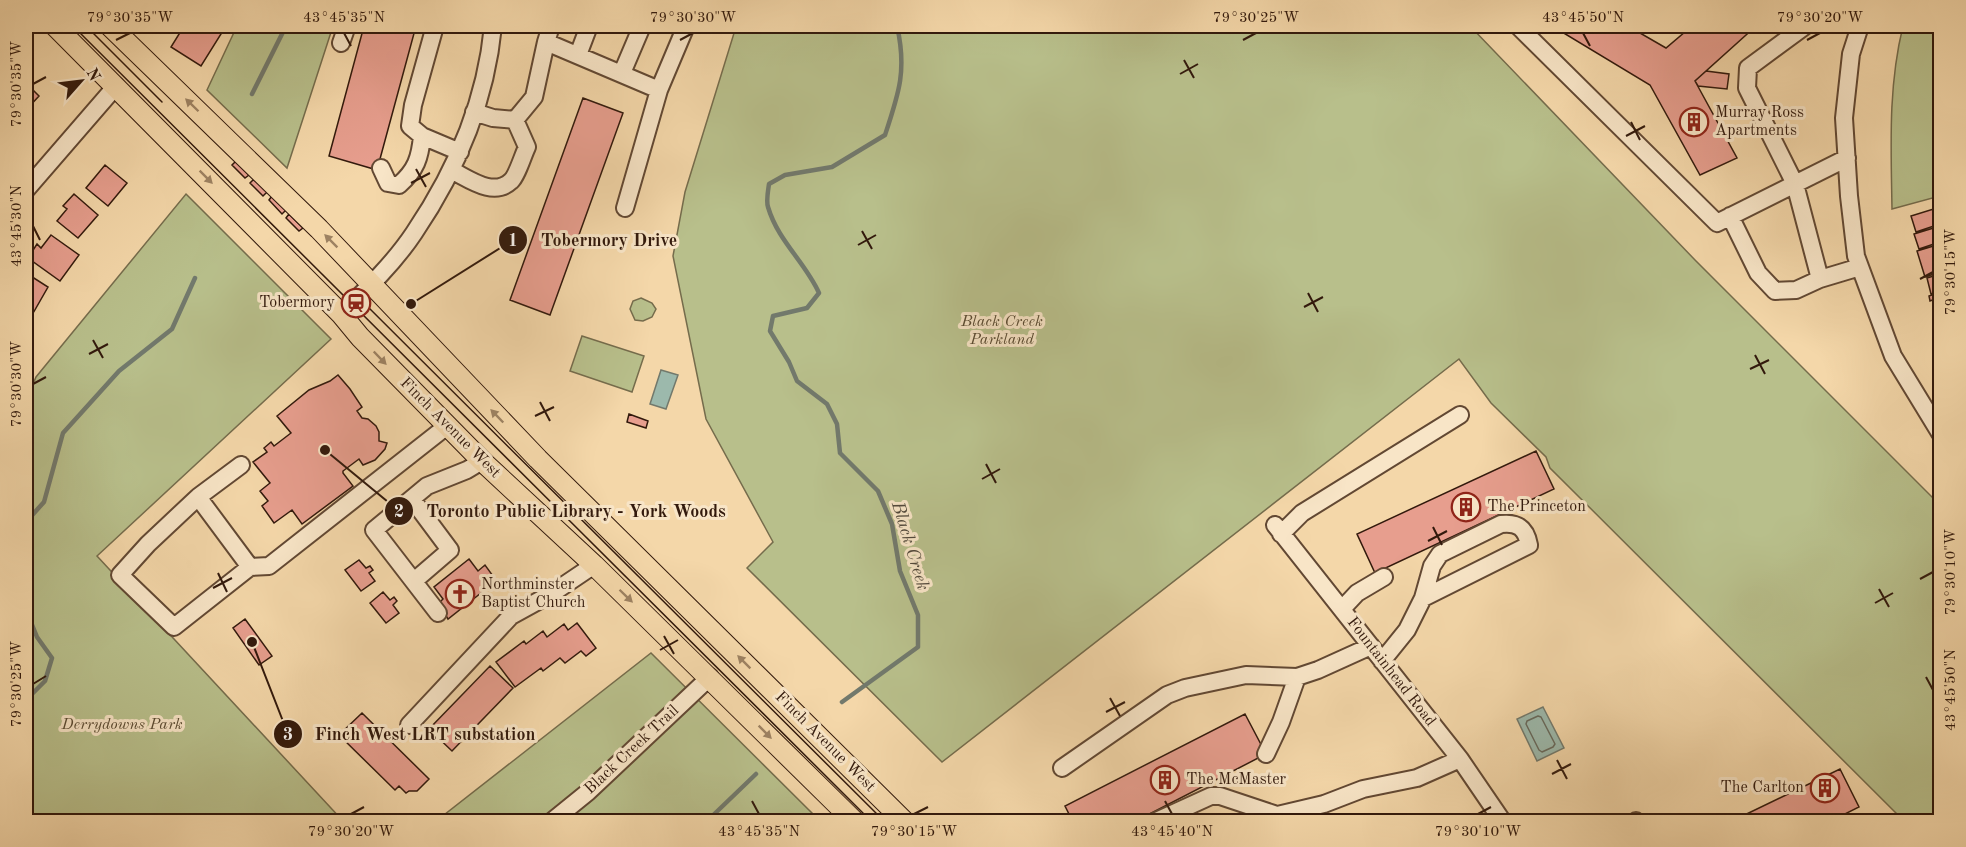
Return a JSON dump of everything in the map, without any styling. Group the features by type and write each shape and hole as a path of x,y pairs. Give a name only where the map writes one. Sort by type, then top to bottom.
{"main road":[{"name":"Finch Avenue West","path":"55,26 341,314 360,337 482,461 710,677 855,822"},
{"name":"Finch Avenue West","path":"110,26 319,229 538,459 905,822"}],"street":[{"path":"341,43 347,26"},
{"path":"435,26 413,105 410,126 422,136 460,152"},
{"path":"341,314 371,284 414,233 451,170 474,112 493,26"},
{"path":"578,55 589,26"},
{"path":"622,74 642,26"},
{"path":"625,208 659,90 686,26"},
{"path":"1518,26 1717,223 1846,158"},
{"path":"1805,26 1748,68 1747,88 1795,184 1820,279"},
{"path":"1860,26 1851,54 1844,118 1856,256 1893,356 1940,433"},
{"path":"515,120 534,97 548,34 578,55 659,90"},
{"path":"26,190 116,86"},
{"path":"474,112 493,118 515,120"},
{"path":"451,170 487,188 500,187 512,181 527,147 515,120"},
{"path":"381,168 388,183 399,185 412,174 421,151 422,136"},
{"path":"1731,216 1758,273 1775,291 1796,290 1820,279 1860,267"},
{"name":"Fountainhead Road","path":"1460,415 1278,530 1460,759 1503,822"},
{"path":"241,465 198,497 148,544 120,575 174,627 250,567 269,566 447,426"},
{"path":"438,613 374,530 427,486 482,461"},
{"path":"198,497 250,567"},
{"path":"412,499 450,550 414,581"},
{"path":"1382,660 1407,630 1423,598 1432,566 1440,554 1501,524 1512,523 1527,535 1529,545 1423,598"},
{"path":"409,725 511,616 551,594 594,565"},
{"path":"1342,609 1356,593 1384,577"},
{"path":"1062,768 1167,695 1246,675 1297,677 1371,646"},
{"name":"Black Creek Trail","path":"551,822 588,792 710,677"},
{"path":"1266,754 1281,722 1297,677"},
{"path":"1248,822 1324,804 1379,785 1417,778 1460,759"},
{"path":"1154,822 1211,796 1220,796 1275,814"}],"green space":[{"path":"237,26 333,26 287,168 207,90"},
{"name":"Black Creek Parkland","path":"734,26 1470,26 1695,260 1940,505 1940,821 1904,821 1550,468 1546,457 1491,403 1459,359 942,762 747,568 773,542 706,419 673,256 685,192 735,30"},
{"path":"1903,26 1940,26 1940,196 1892,209 1893,94"},
{"name":"Derrydowns Park","path":"186,194 331,339 97,556 343,821 26,822 26,401 36,377"},
{"path":"641,298 652,303 656,309 652,317 643,321 635,320 630,309 633,301"},
{"path":"582,336 644,356 632,392 570,371"},
{"path":"651,653 820,821 435,822"}],"water":[{"path":"661,370 678,375 666,409 650,404"},
{"path":"1543,707 1564,748 1537,761 1517,719"}],"building":[{"path":"184,26 226,26 201,66 171,47"},
{"path":"364,26 416,26 377,170 329,156"},
{"name":"Murray Ross Apartments","path":"1552,26 1628,26 1666,48 1692,26 1756,26 1695,81 1737,158 1700,175 1650,85"},
{"path":"1706,71 1729,74 1727,89 1698,86 1695,81"},
{"path":"26,83 39,96 26,110"},
{"path":"583,98 623,113 550,315 510,300"},
{"path":"236,161 249,175 245,178 232,165"},
{"path":"105,165 127,183 108,206 86,188"},
{"path":"254,179 267,192 263,196 250,183"},
{"path":"74,194 98,215 78,238 57,221 67,209 63,206"},
{"path":"272,196 286,210 282,214 269,200"},
{"path":"1940,207 1940,224 1916,232 1911,216"},
{"path":"289,214 303,228 299,231 286,218"},
{"path":"1940,226 1940,242 1919,249 1914,234"},
{"path":"51,235 79,255 60,281 28,258 37,244 41,248"},
{"path":"1940,244 1940,272 1925,277 1917,251"},
{"path":"26,273 48,287 32,315 26,311"},
{"path":"1940,274 1940,291 1931,294 1927,278"},
{"path":"1940,292 1940,309 1938,310 1935,299 1930,301 1929,296"},
{"path":"338,375 362,407 357,411 362,418 368,419 376,426 379,441 387,443 385,449 375,460 363,465 359,459 343,471 353,486 302,524 292,510 274,523 262,506 268,501 260,491 270,483 253,462 267,452 264,448 271,442 274,446 291,433 277,416 309,390"},
{"path":"629,414 648,421 646,428 627,422"},
{"name":"The Princeton","path":"1536,451 1554,489 1375,573 1357,534"},
{"name":"Northminster Baptist Church","path":"469,559 478,571 485,565 493,576 482,585 486,589 448,619 440,602 443,599 434,587"},
{"path":"359,560 366,568 370,566 373,570 369,573 375,581 361,591 345,570"},
{"path":"383,592 390,600 394,597 397,601 393,605 399,613 386,623 370,603"},
{"path":"245,619 272,656 259,665 233,628"},
{"path":"577,623 596,648 586,656 581,651 565,663 560,658 543,671 541,668 515,687 496,662 524,641 526,644 543,631 547,637 564,624 568,630"},
{"path":"490,666 513,688 452,751 429,729"},
{"path":"362,713 429,779 417,791 406,793 399,786 395,790 339,735"},
{"name":"The McMaster","path":"1245,714 1266,754 1134,822 1073,822 1065,806"},
{"name":"The Carlton","path":"1840,769 1859,807 1829,822 1730,822"}],"waterway":[{"path":"252,94 286,26"},
{"name":"Black Creek","path":"842,702 918,647 918,615 900,571 892,524 878,491 840,453 837,424 827,404 797,381 789,362 770,331 773,316 807,308 819,293 772,219 767,196 769,184 785,175 832,167 885,135 900,81 901,56 897,26"},
{"path":"26,522 44,502 63,433 119,371 172,329 195,278"},
{"path":"26,610 37,637 52,658 45,681 30,696 26,709"},
{"name":"Black Creek","path":"706,822 756,774"}],"tram line":[{"path":"73,26 872,822"},
{"path":"86,26 162,102"},
{"path":"362,301 885,822"}],"place":[{"name":"Murray Ross Apartments","path":"1694,122"},
{"name":"Tobermory","path":"356,303"},
{"name":"Tobermory Drive","path":"411,304"},
{"name":"Toronto Public Library - York Woods","path":"325,450"},
{"name":"The Princeton","path":"1466,507"},
{"name":"Northminster Baptist Church","path":"460,594"},
{"name":"Finch West LRT substation","path":"252,642"},
{"name":"The McMaster","path":"1165,780"},
{"name":"The Carlton","path":"1825,788"}]}
